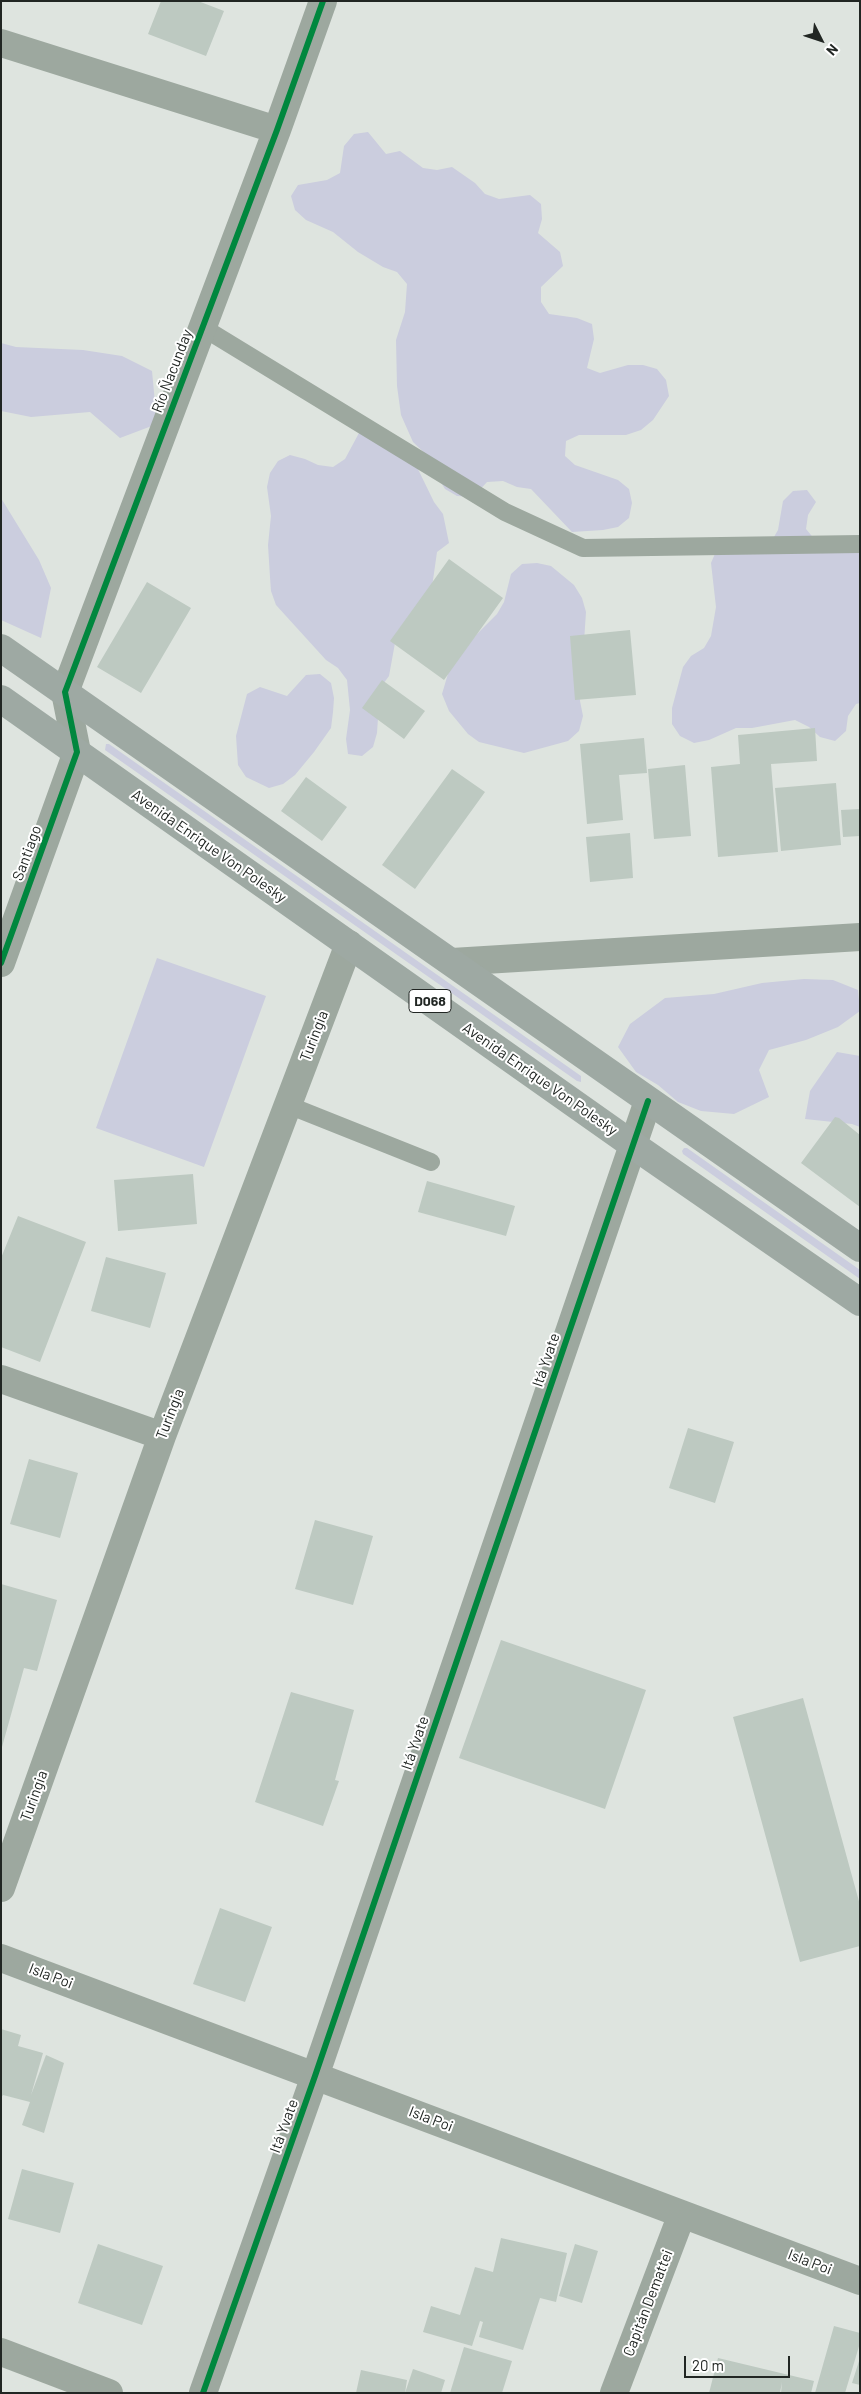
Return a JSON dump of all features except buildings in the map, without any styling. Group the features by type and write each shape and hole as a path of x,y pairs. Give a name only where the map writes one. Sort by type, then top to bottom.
{"main road":[{"path":"1,648 860,1248"},
{"name":"Avenida Enrique Von Polesky","path":"1,699 633,1145 860,1302"}],"street":[{"name":"Río Ñacunday","path":"65,692 277,130 323,1"},
{"path":"1,43 277,130"},
{"path":"65,692 77,752"},
{"name":"Santiago","path":"1,963 77,752"},
{"path":"452,962 860,937"},
{"name":"Turingia","path":"1,1888 162,1436 349,944"},
{"name":"Itá Yvate","path":"203,2393 315,2076 648,1101"},
{"path":"1,1379 162,1436"},
{"name":"Isla Poi","path":"1,1958 860,2281"},
{"name":"Capitán Demattei","path":"614,2393 682,2214"},
{"path":"1,2352 109,2393"}],"lane":[{"path":"202,327 505,512 583,548 860,544"},
{"path":"288,1105 431,1162"}],"shaded area":[{"path":"368,132 386,154 400,151 423,168 437,170 452,167 475,183 485,194 499,199 530,195 541,204 542,219 538,233 560,252 563,266 541,287 541,302 549,314 577,318 592,324 594,339 587,368 600,373 628,365 643,365 657,369 666,380 669,396 653,420 641,430 626,435 579,435 566,441 565,456 575,465 618,480 629,489 632,503 629,518 618,527 572,532 531,489 517,487 503,481 487,482 473,497 457,496 445,489 437,476 434,462 413,442 401,415 397,386 396,340 405,312 407,284 397,272 383,267 358,252 333,232 306,220 295,210 291,196 298,185 327,180 340,173 344,146 354,134"},
{"path":"1,343 16,347 83,350 122,356 152,371 157,424 120,438 90,412 31,417 1,411"},
{"path":"372,425 386,429 398,439 415,463 434,502 443,514 449,543 437,552 432,587 397,632 389,676 380,688 377,733 373,747 362,756 348,754 346,739 350,710 347,680 338,668 326,660 276,605 271,591 268,545 271,516 267,487 270,473 278,461 290,455 318,465 333,467 345,459 359,433"},
{"path":"807,490 816,502 808,515 806,529 816,541 860,541 860,703 856,704 848,716 846,731 835,741 820,737 809,727 795,720 752,728 736,728 709,740 694,743 680,736 672,724 672,708 683,667 691,656 704,648 711,636 716,607 711,563 717,549 729,540 744,537 756,544 771,542 778,530 783,501 793,491"},
{"path":"1,498 39,560 51,588 41,638 1,620"},
{"path":"537,563 551,566 574,585 582,598 586,612 580,701 583,716 579,731 568,741 524,753 479,742 468,734 449,711 442,694 450,667 477,634 497,614 504,602 511,574 522,564"},
{"path":"320,674 331,683 334,698 333,712 331,728 314,752 295,775 283,784 269,788 246,777 238,765 236,736 247,694 260,687 287,696 306,675"},
{"path":"106,744 109,744 581,1076 581,1082 105,750"},
{"path":"157,958 266,996 204,1167 96,1128"},
{"path":"804,979 833,980 858,990 860,1011 838,1027 806,1040 769,1050 759,1070 769,1097 734,1114 701,1111 678,1102 658,1085 636,1072 618,1047 630,1024 665,998 714,994 762,983"},
{"path":"837,1052 860,1056 860,1127 852,1124 805,1119 810,1091"},
{"path":"684,1148 687,1148 860,1270 860,1279 683,1154"}],"cycle path":[{"path":"1,963 77,752 65,692 277,130 323,1"},
{"path":"203,2393 315,2076 648,1101"}]}
